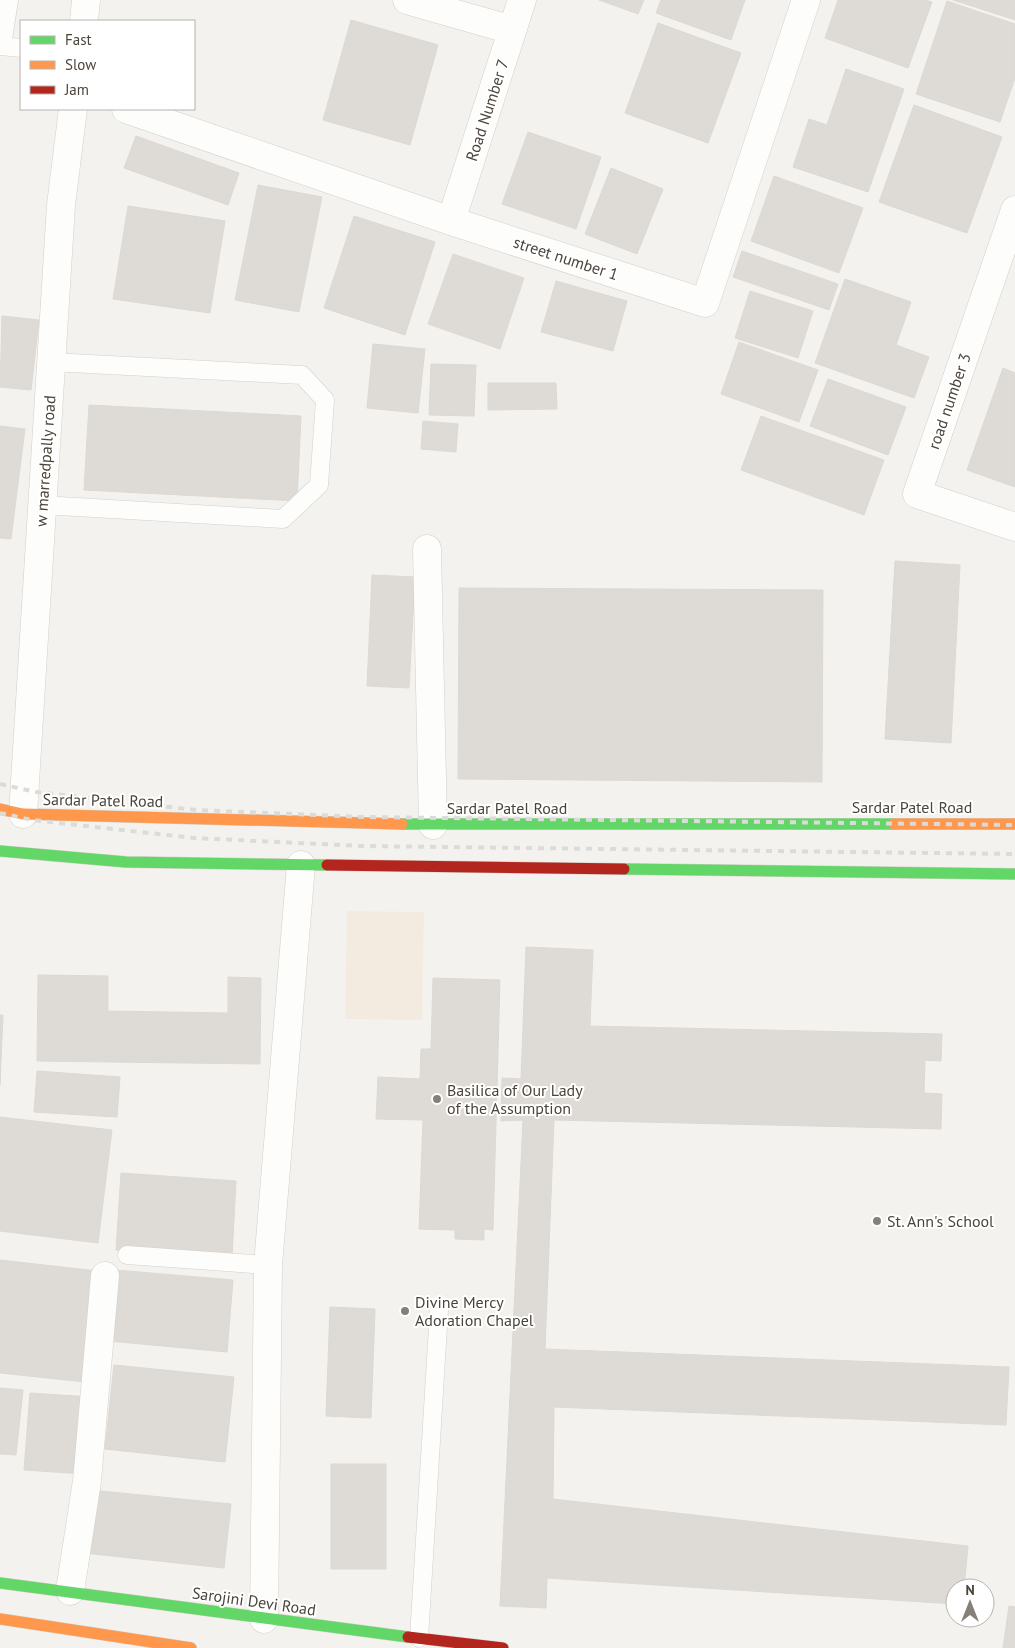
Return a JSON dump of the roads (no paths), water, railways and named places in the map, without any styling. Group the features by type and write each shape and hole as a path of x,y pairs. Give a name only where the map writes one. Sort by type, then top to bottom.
{"main road":[{"name":"Sardar Patel Road","path":"8,812 434,825 1015,824"},
{"path":"0,851 126,862 1015,874"},
{"name":"Sarojini Devi Road","path":"0,1583 264,1619 503,1648"},
{"path":"0,1619 86,1640 191,1648"}],"street":[{"path":"84,20 86,0"},
{"path":"407,0 512,30"},
{"name":"Road Number 7","path":"451,221 522,0"},
{"name":"street number 1","path":"129,110 451,221 705,303 806,0"},
{"name":"w marredpally road","path":"8,812 42,506 61,205 73,110"},
{"name":"road number 3","path":"1015,210 917,494 1015,528"},
{"path":"427,548 434,825"},
{"path":"264,1619 268,1264 301,865"},
{"path":"70,1592 87,1481 105,1276"}],"lane":[{"path":"9,0 1,46 20,48"},
{"path":"42,506 283,519 319,485 325,400 302,375 51,362"},
{"path":"127,1255 268,1264"},
{"path":"419,1638 439,1310"}],"railway":[{"path":"0,784 36,792 196,810 364,817 1015,825"},
{"path":"0,813 32,820 194,838 363,846 1015,854"}],"place":[{"name":"Basilica of Our Lady of the Assumption","path":"437,1099"},
{"name":"St. Ann's School","path":"877,1221"},
{"name":"Divine Mercy Adoration Chapel","path":"405,1311"}]}
